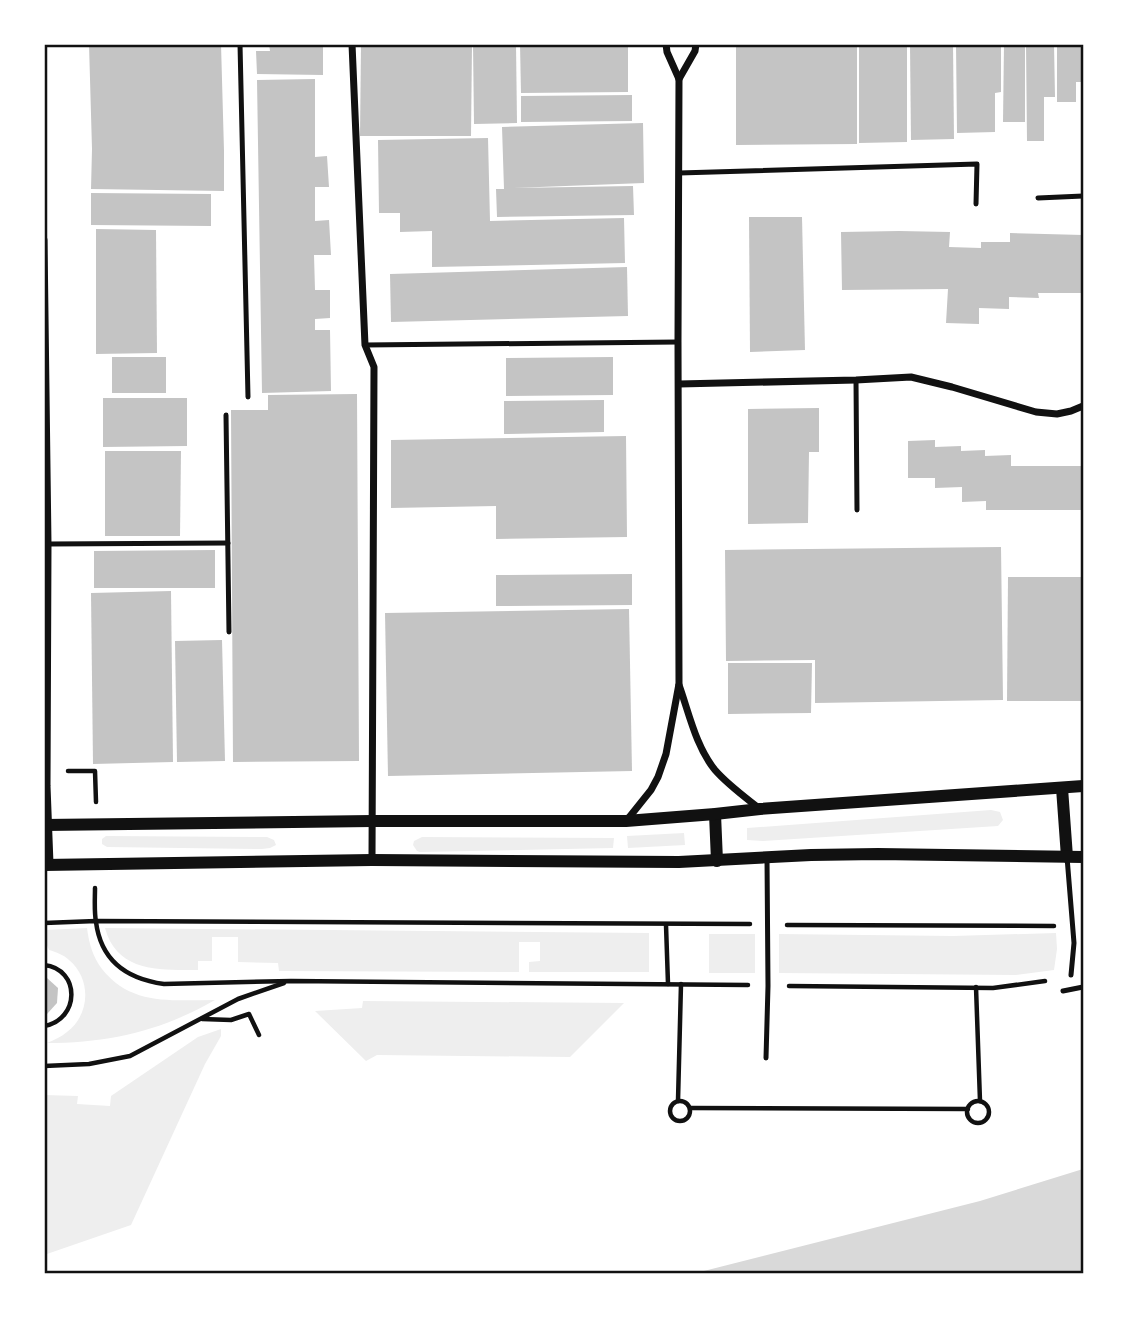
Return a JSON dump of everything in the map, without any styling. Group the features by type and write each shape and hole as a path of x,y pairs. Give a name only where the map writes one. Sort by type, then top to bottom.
{"street":[{"path":"352,44 365,345 374,367 372,860"},
{"path":"626,821 658,777 666,754 679,684 679,79 666,44"},
{"path":"679,79 695,51 696,44"},
{"path":"44,240 48,544 47,865 372,860 717,861 878,854 1083,856"},
{"path":"679,384 920,378 1036,412 1050,414 1083,406"},
{"path":"679,684 708,760 732,787 761,809"},
{"path":"46,825 626,821 1083,786"},
{"path":"1062,788 1068,857"},
{"path":"715,814 717,861"}],"lane":[{"path":"240,44 248,397"},
{"path":"679,173 977,164 976,204"},
{"path":"1038,198 1083,196"},
{"path":"365,345 678,342"},
{"path":"856,380 857,510"},
{"path":"226,415 229,632"},
{"path":"48,544 228,543"},
{"path":"1068,857 1074,950 1071,975"},
{"path":"766,1058 767,858"},
{"path":"1063,991 1083,987"}],"path":[{"path":"47,772 95,771 95,825"},
{"path":"96,864 96,920 102,946 109,957 133,977 146,982 976,988 1014,986 1071,975"},
{"path":"44,923 96,920 1047,927 1073,924"},
{"path":"666,925 668,984"},
{"path":"44,965 58,969 65,976 72,996 71,1005 65,1014 58,1021 44,1026"},
{"path":"44,1066 89,1064 130,1056 255,992 291,981"},
{"path":"678,1101 681,984"},
{"path":"976,988 980,1101"},
{"path":"201,1019 230,1020 249,1014 259,1035"},
{"path":"980,1101 988,1108 988,1115 984,1121 976,1122 970,1119 968,1109 972,1103 980,1101"},
{"path":"673,1102 686,1103 690,1108 687,1118 681,1121 674,1120 670,1115 673,1102"},
{"path":"690,1108 968,1109"}],"shaded area":[{"path":"991,810 1000,812 1003,820 998,826 747,840 747,828"},
{"path":"684,833 685,845 628,848 627,836"},
{"path":"106,836 267,837 274,840 276,845 262,849 107,847 102,844 102,839"},
{"path":"422,837 614,838 613,848 420,852 413,845 414,841"},
{"path":"87,928 92,950 102,969 113,981 126,989 139,995 168,1000 215,1000 175,1020 134,1033 92,1041 47,1043 75,1025 84,1007 85,987 76,968 65,957 49,950 46,930"},
{"path":"105,928 649,933 649,972 529,972 529,962 540,961 540,942 519,942 519,972 279,971 278,963 238,962 238,937 212,937 212,961 198,961 198,970 155,969 130,961 119,954"},
{"path":"1056,933 1054,970 1016,975 779,973 779,934 953,936"},
{"path":"709,934 755,934 755,973 709,973"},
{"path":"363,1001 624,1003 570,1057 377,1055 366,1061 315,1011 362,1008"},
{"path":"221,1029 221,1036 205,1064 131,1225 44,1255 44,1095 78,1096 77,1104 110,1106 111,1096 198,1037"},
{"path":"1083,1169 1083,1273 696,1273 980,1201"}],"building":[{"path":"89,44 221,44 224,191 91,189"},
{"path":"269,44 323,44 323,75 257,74 256,51 270,51"},
{"path":"361,44 472,44 471,136 360,136"},
{"path":"473,44 516,44 517,123 474,124"},
{"path":"520,44 628,44 628,92 521,93"},
{"path":"736,44 857,44 857,144 736,145"},
{"path":"859,44 907,44 907,142 859,143"},
{"path":"910,44 953,44 954,139 911,140"},
{"path":"956,44 1001,44 1001,92 995,93 995,132 957,133"},
{"path":"1004,44 1025,44 1025,122 1003,122"},
{"path":"1026,44 1054,44 1055,97 1044,97 1044,141 1027,141"},
{"path":"1057,44 1082,44 1082,82 1076,82 1076,102 1057,102"},
{"path":"315,79 315,157 327,156 329,187 315,187 315,221 329,220 331,255 314,255 315,290 330,290 330,318 315,319 315,330 330,330 331,391 262,393 257,80"},
{"path":"632,95 632,121 521,122 521,96"},
{"path":"643,123 644,183 513,188 633,186 634,215 497,217 496,189 504,189 502,127"},
{"path":"488,138 490,221 624,218 625,263 432,267 432,231 400,232 400,213 379,213 378,140"},
{"path":"91,193 211,194 211,226 91,225"},
{"path":"749,217 802,217 805,350 750,352"},
{"path":"96,229 156,230 157,353 96,354"},
{"path":"841,232 950,232 949,247 981,248 981,242 1010,242 1010,233 1083,235 1083,293 1038,293 1039,298 1009,297 1009,309 979,308 979,324 946,323 948,289 842,290"},
{"path":"627,267 628,316 391,322 390,274"},
{"path":"112,357 166,357 166,393 112,393"},
{"path":"613,357 613,395 506,396 506,358"},
{"path":"357,394 359,761 233,762 231,410 268,410 268,395"},
{"path":"103,398 187,398 187,446 103,447"},
{"path":"604,400 604,432 504,434 504,401"},
{"path":"819,408 819,452 809,452 808,523 748,524 748,409"},
{"path":"626,436 627,537 496,539 496,506 391,508 391,440"},
{"path":"935,440 935,447 961,446 961,451 985,450 985,456 1011,455 1011,466 1083,466 1083,510 986,510 986,501 962,502 962,487 935,488 935,478 908,478 908,441"},
{"path":"105,451 181,451 180,536 105,536"},
{"path":"1001,547 1003,700 815,703 815,660 726,661 725,550"},
{"path":"215,550 215,588 94,588 94,551"},
{"path":"632,574 632,605 496,606 496,575"},
{"path":"1008,577 1083,577 1083,701 1007,701"},
{"path":"171,591 173,762 93,764 91,593"},
{"path":"629,609 632,771 388,776 385,613"},
{"path":"222,640 225,761 177,762 175,641"},
{"path":"728,663 812,663 811,713 728,714"},
{"path":"44,978 58,988 57,1003 47,1014 44,1014"}]}
